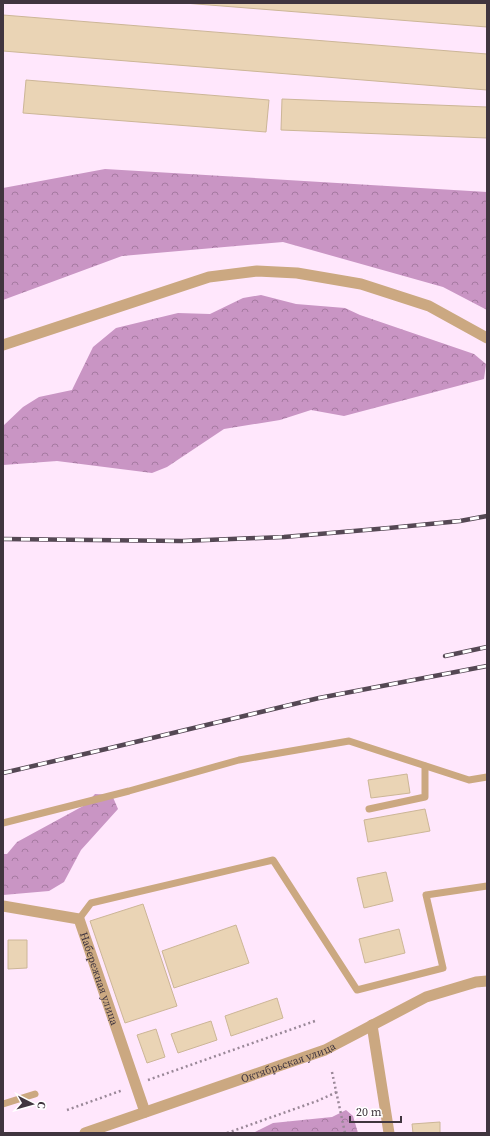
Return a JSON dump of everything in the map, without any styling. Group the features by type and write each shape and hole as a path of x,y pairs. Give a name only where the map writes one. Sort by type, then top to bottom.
{"street":[{"path":"3,345 209,277 257,272 297,273 361,284 428,306 487,338"},
{"name":"Набережная улица","path":"3,906 79,919 145,1112"},
{"name":"Октябрьская улица","path":"85,1133 325,1050 426,997 476,982 487,981"},
{"path":"372,1025 389,1133"}],"lane":[{"path":"3,823 129,791 239,760 349,741 469,780 487,777"},
{"path":"369,809 425,797 425,766"},
{"path":"79,919 91,903 273,860 357,990 443,968 426,895 487,886"},
{"path":"3,1104 34,1094"}],"path":[{"path":"67,1110 315,1021"},
{"path":"332,1072 345,1133"},
{"path":"227,1133 317,1101 337,1092"}],"green space":[{"path":"105,169 487,192 487,310 443,287 283,242 122,256 3,300 3,188"},
{"path":"261,295 296,304 345,308 360,315 474,354 486,364 484,379 344,416 311,410 280,420 224,429 167,467 152,473 57,461 3,465 3,426 23,407 39,397 72,390 93,347 116,328 178,313 210,314 243,298"},
{"path":"95,794 112,795 118,809 81,850 64,882 49,891 3,895 3,854 7,854 17,842 85,805"},
{"path":"346,1110 353,1116 358,1133 253,1133 273,1123 332,1117"}],"building":[{"path":"184,3 487,3 487,27"},
{"path":"3,15 487,54 487,90 3,51"},
{"path":"26,80 269,100 266,132 23,113"},
{"path":"282,99 487,107 487,138 281,130"},
{"path":"407,774 410,793 371,798 368,780"},
{"path":"425,809 430,831 368,842 364,820"},
{"path":"386,872 393,901 364,908 357,878"},
{"path":"143,904 177,1006 125,1023 90,921"},
{"path":"236,925 249,963 174,988 162,951"},
{"path":"399,929 405,953 365,963 359,939"},
{"path":"8,940 27,940 27,968 8,969"},
{"path":"277,998 283,1018 231,1036 225,1016"},
{"path":"211,1021 217,1040 178,1053 171,1034"},
{"path":"156,1029 165,1057 147,1063 137,1035"},
{"path":"440,1122 440,1133 413,1133 412,1124"}],"railway":[{"path":"3,539 182,541 284,537 460,521 487,516"},
{"path":"445,656 487,647"},
{"path":"3,773 319,698 487,666"}]}
